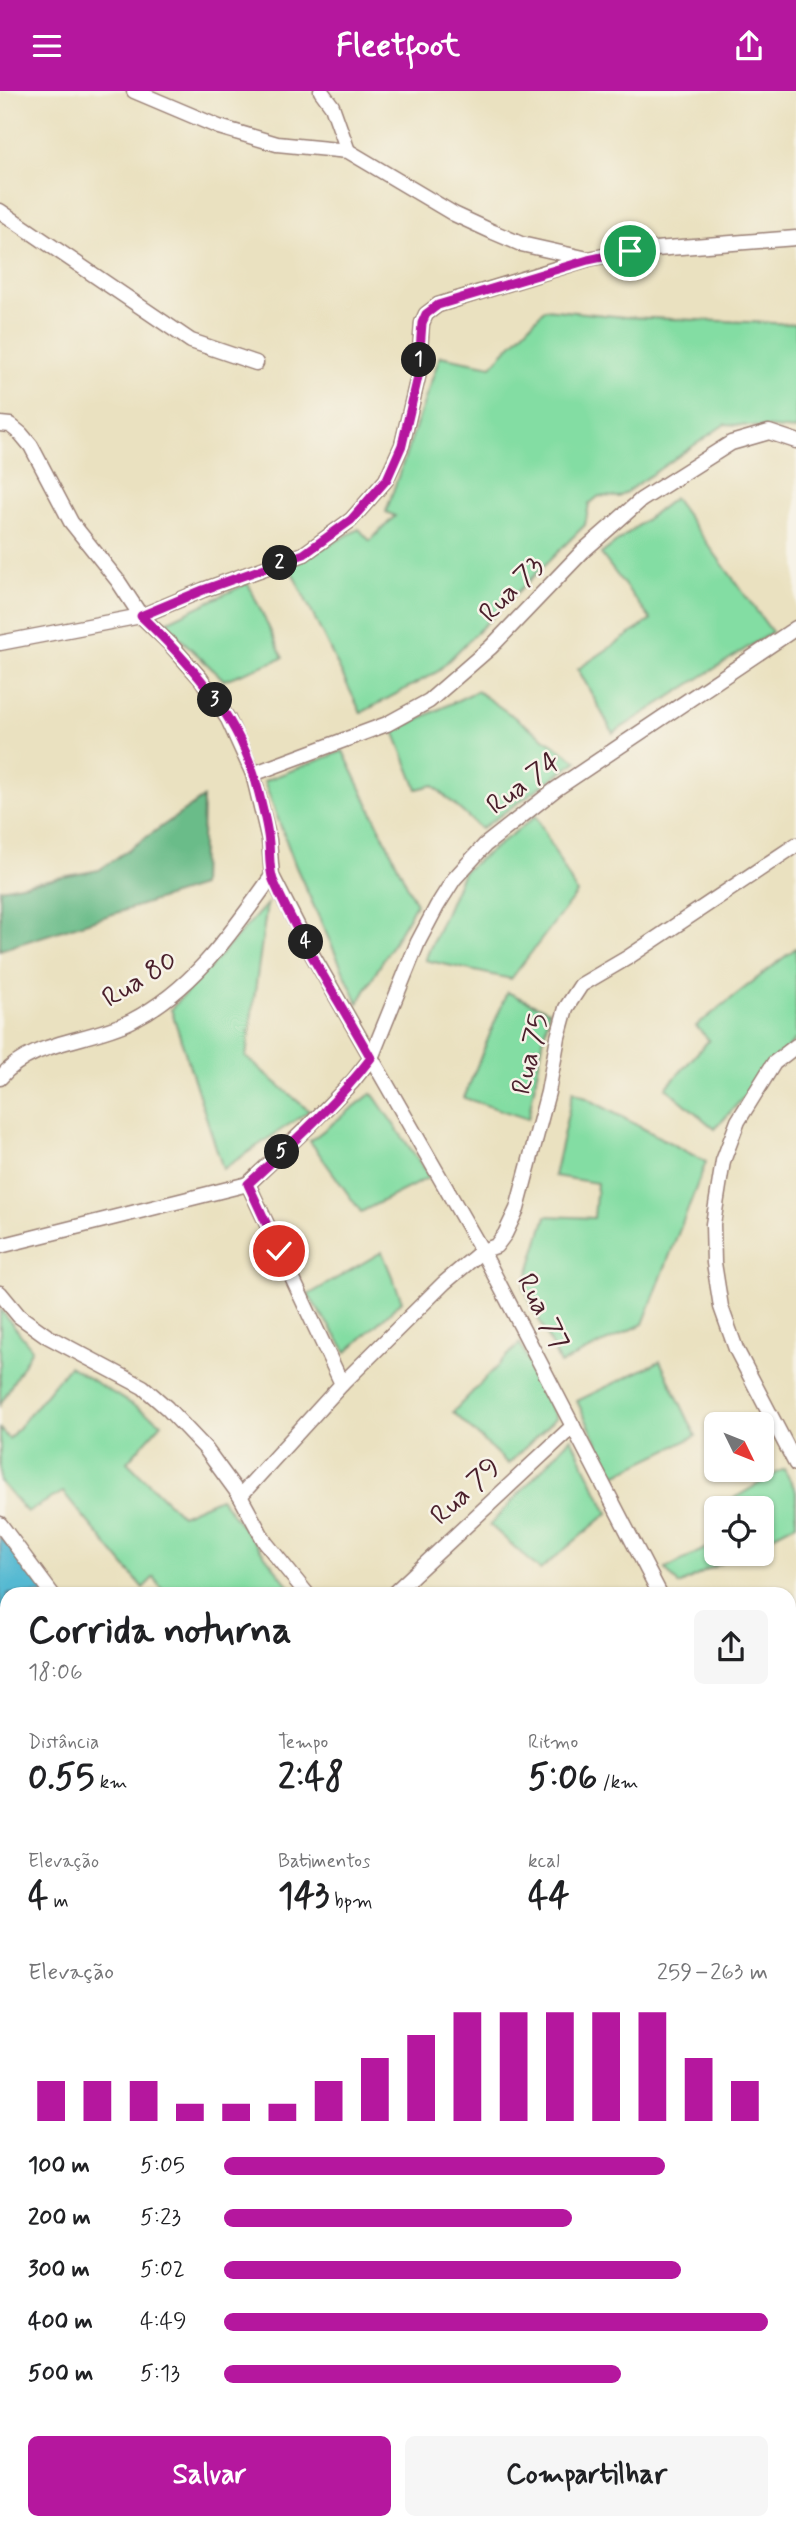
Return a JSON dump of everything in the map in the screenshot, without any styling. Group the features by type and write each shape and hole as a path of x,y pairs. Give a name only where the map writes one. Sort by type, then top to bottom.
{"street":[{"path":"134,91 219,127 277,144 348,151 454,214 493,232 522,244 588,260"},
{"path":"321,91 332,106 348,151"},
{"path":"0,211 191,341 256,363"},
{"path":"0,643 141,616 203,590 304,554 351,520 387,479 402,445 418,377 422,323 426,314 438,305 588,260 630,251 796,238"},
{"path":"0,424 9,425 31,446 71,522 118,581 141,616 201,679 228,719 253,774 269,840 272,876 313,957 371,1058"},
{"name":"Rua 73","path":"253,774 387,724 429,701 491,647 583,551 641,501 731,443 769,432 796,441"},
{"name":"Rua 74","path":"248,1184 344,1090 371,1058 418,942 437,906 454,879 485,845 556,789 796,628"},
{"name":"Rua 75","path":"482,1251 496,1246 517,1209 548,1092 566,1008 581,985 627,958 796,845"},
{"name":"Rua 80","path":"0,1078 8,1069 40,1050 130,1021 173,995 202,968 272,876"},
{"path":"796,1046 774,1063 738,1121 721,1170 713,1224 714,1263 721,1307 736,1349 796,1464"},
{"name":"Rua 77","path":"371,1058 482,1251 655,1587"},
{"path":"0,1246 248,1184 342,1384"},
{"path":"240,1496 342,1384 444,1283 482,1251"},
{"path":"0,1293 19,1315 47,1336 143,1387 167,1408 205,1448 240,1496 265,1542 301,1587"},
{"name":"Rua 79","path":"400,1587 573,1426"},
{"path":"0,1524 47,1587"}],"green space":[{"path":"545,309 624,317 796,324 796,430 725,424 619,497 599,496 589,504 585,525 437,672 361,713 289,566 359,529 370,541 395,516 386,512 440,356 491,366"},
{"path":"674,498 772,632 613,733 578,669 651,620 601,554"},
{"path":"248,583 283,658 224,680 164,623"},
{"path":"477,691 577,761 481,829 433,785 417,789 394,731"},
{"path":"343,751 416,904 358,1003 296,867 264,781"},
{"path":"203,798 201,886 0,950 0,889 99,870"},
{"path":"536,816 577,893 511,979 425,960 463,872"},
{"path":"267,904 246,1057 309,1111 223,1169 171,1009"},
{"path":"796,948 796,1039 715,1129 666,1088 709,1040 696,1026"},
{"path":"507,992 549,1011 528,1119 464,1098"},
{"path":"573,1091 706,1162 643,1324 560,1364 524,1288 546,1216 594,1218 597,1183 554,1176"},
{"path":"372,1093 430,1177 361,1212 310,1141"},
{"path":"382,1252 402,1301 347,1352 308,1295"},
{"path":"0,1309 32,1349 0,1405"},
{"path":"520,1343 556,1418 508,1464 453,1412"},
{"path":"660,1361 696,1436 613,1476 577,1401"},
{"path":"69,1366 162,1423 127,1462 181,1515 220,1498 290,1587 160,1587 154,1577 142,1587 63,1492 27,1512 0,1482 0,1429 9,1439"},
{"path":"571,1438 608,1513 540,1570 490,1525"},
{"path":"784,1469 796,1491 796,1524 774,1535 774,1496 738,1496 762,1482 774,1482 774,1475"},
{"path":"704,1549 704,1566 715,1566 679,1585 665,1569"}],"water":[{"path":"0,1536 42,1587 0,1587"}],"route":[{"path":"279,1251 248,1184 353,1081 371,1058 313,957 272,876 269,840 253,774 243,747 201,679 141,616 203,590 304,554 351,520 387,479 402,445 418,377 422,323 426,314 438,305 588,260 630,251"}]}
